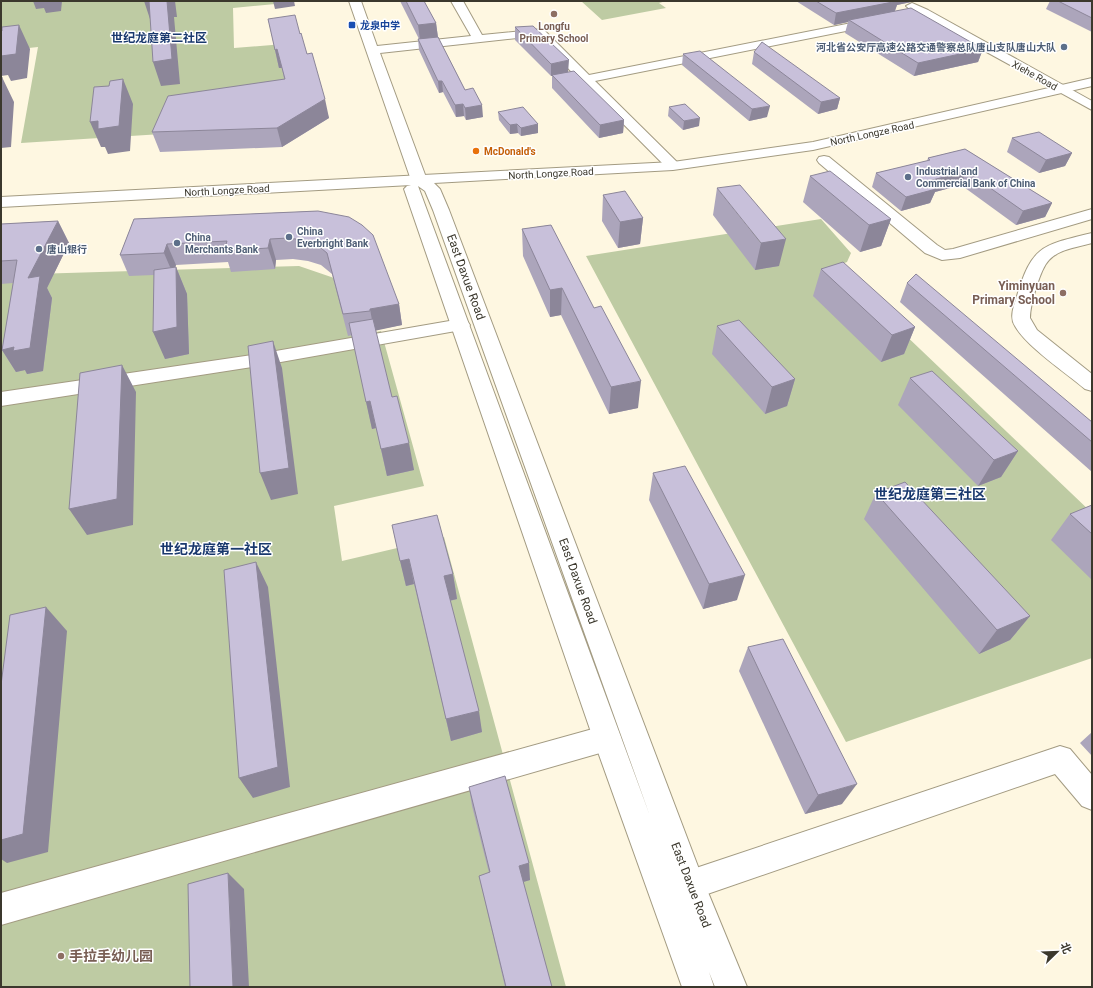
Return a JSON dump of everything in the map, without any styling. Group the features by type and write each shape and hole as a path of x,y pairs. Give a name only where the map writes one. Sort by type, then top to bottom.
{"street":[{"name":"East Daxue Road","path":"355,1 421,186 690,885 731,987"},
{"path":"457,1 478,38"},
{"name":"Xiehe Road","path":"904,1 1092,106"},
{"path":"586,79 924,12"},
{"path":"373,50 539,32 672,169"},
{"name":"North Longze Road","path":"1066,92 1092,82"},
{"name":"North Longze Road","path":"1,211 421,186 672,169 821,144 1066,92 1092,90"},
{"path":"824,160 931,249 942,255 954,254 1092,214"},
{"name":"East Daxue Road","path":"421,186 462,325 607,738 698,987"},
{"name":"North Longze Road","path":"1,202 421,186"},
{"path":"1092,238 1054,249 1043,256 1035,265 1021,316 1024,327 1030,334 1092,384"},
{"path":"1,399 252,361 462,325"},
{"path":"1,909 607,738"},
{"path":"690,885 1060,759 1092,796"}],"green space":[{"path":"1,1 285,1 286,3 233,8 234,48 296,43 298,100 240,129 21,143 38,47 1,51"},
{"path":"581,1 666,1 659,3 666,8 602,20"},
{"path":"821,219 851,253 847,262 834,267 1092,513 1092,658 846,742 586,256"},
{"path":"299,266 337,279 352,337 381,331 424,486 334,506 342,561 444,537 566,987 1,987 1,275"}],"building":[{"path":"149,1 167,1 172,59 153,62"},
{"path":"406,1 424,1 436,23 418,25"},
{"path":"816,1 898,1 836,13"},
{"path":"1058,1 1092,1 1092,18"},
{"path":"911,8 983,49 918,63 849,20"},
{"path":"295,15 307,54 312,53 325,99 277,128 152,132 168,96 285,79 277,49 275,50 268,19"},
{"path":"19,25 16,54 1,56 2,27"},
{"path":"533,26 569,60 551,64 515,27"},
{"path":"438,37 465,90 473,88 482,105 465,108 463,104 455,105 442,81 438,81 418,39"},
{"path":"762,42 840,98 821,102 754,52"},
{"path":"700,51 770,106 752,109 683,54"},
{"path":"574,71 624,120 600,125 552,75"},
{"path":"123,79 119,126 98,129 98,121 90,122 94,87 109,86 110,81"},
{"path":"685,104 700,118 684,121 669,107"},
{"path":"523,107 538,124 521,128 517,124 510,125 498,112"},
{"path":"1039,132 1072,153 1046,160 1012,138"},
{"path":"965,149 1052,203 1023,211 966,171 925,182 936,189 906,197 876,173 930,160 928,158"},
{"path":"830,171 891,219 869,225 810,176"},
{"path":"740,185 786,239 761,243 717,188"},
{"path":"625,191 643,218 620,222 603,195"},
{"path":"318,211 349,217 362,225 373,235 399,304 370,309 370,311 343,314 327,253 316,244 303,240 288,238 270,239 268,248 224,251 227,241 167,244 164,253 120,255 134,219"},
{"path":"58,221 28,278 40,276 30,348 13,351 14,347 2,350 17,260 1,261 1,224"},
{"path":"551,225 594,308 601,306 641,381 611,387 562,288 550,290 522,229"},
{"path":"843,262 915,327 892,335 821,269"},
{"path":"176,267 177,327 153,332 154,270"},
{"path":"916,274 1092,422 1092,442 907,283"},
{"path":"373,319 392,397 397,396 409,443 381,449 370,401 366,402 349,323"},
{"path":"739,320 795,379 772,387 717,326"},
{"path":"273,341 289,468 260,473 248,346"},
{"path":"122,365 117,499 69,509 80,373"},
{"path":"932,371 1018,451 994,460 910,378"},
{"path":"685,466 745,575 709,584 653,473"},
{"path":"905,482 1030,616 997,630 876,493"},
{"path":"1092,505 1092,534 1070,514"},
{"path":"437,515 453,574 444,576 479,711 446,719 409,559 400,561 392,525"},
{"path":"256,562 278,767 239,778 224,570"},
{"path":"46,607 23,834 1,840 1,685 10,615"},
{"path":"783,639 857,784 818,795 748,647"},
{"path":"505,776 529,863 519,866 552,987 506,987 479,876 490,872 469,787"},
{"path":"228,873 233,987 190,987 188,884"}],"place":[{"name":"Longfu Primary School","path":"554,14"},
{"name":"龙泉中学","path":"352,25"},
{"name":"河北省公安厅高速公路交通警察总队唐山支队唐山大队","path":"1064,47"},
{"name":"McDonald's","path":"476,151"},
{"name":"Industrial and Commercial Bank of China","path":"908,177"},
{"name":"China Everbright Bank","path":"289,237"},
{"name":"China Merchants Bank","path":"177,243"},
{"name":"唐山银行","path":"39,249"},
{"name":"Yiminyuan Primary School","path":"1063,293"},
{"name":"手拉手幼儿园","path":"61,956"}],"district":[{"name":"世纪龙庭第二社区","path":"159,38"},
{"name":"世纪龙庭第三社区","path":"930,494"},
{"name":"世纪龙庭第一社区","path":"216,549"}]}
